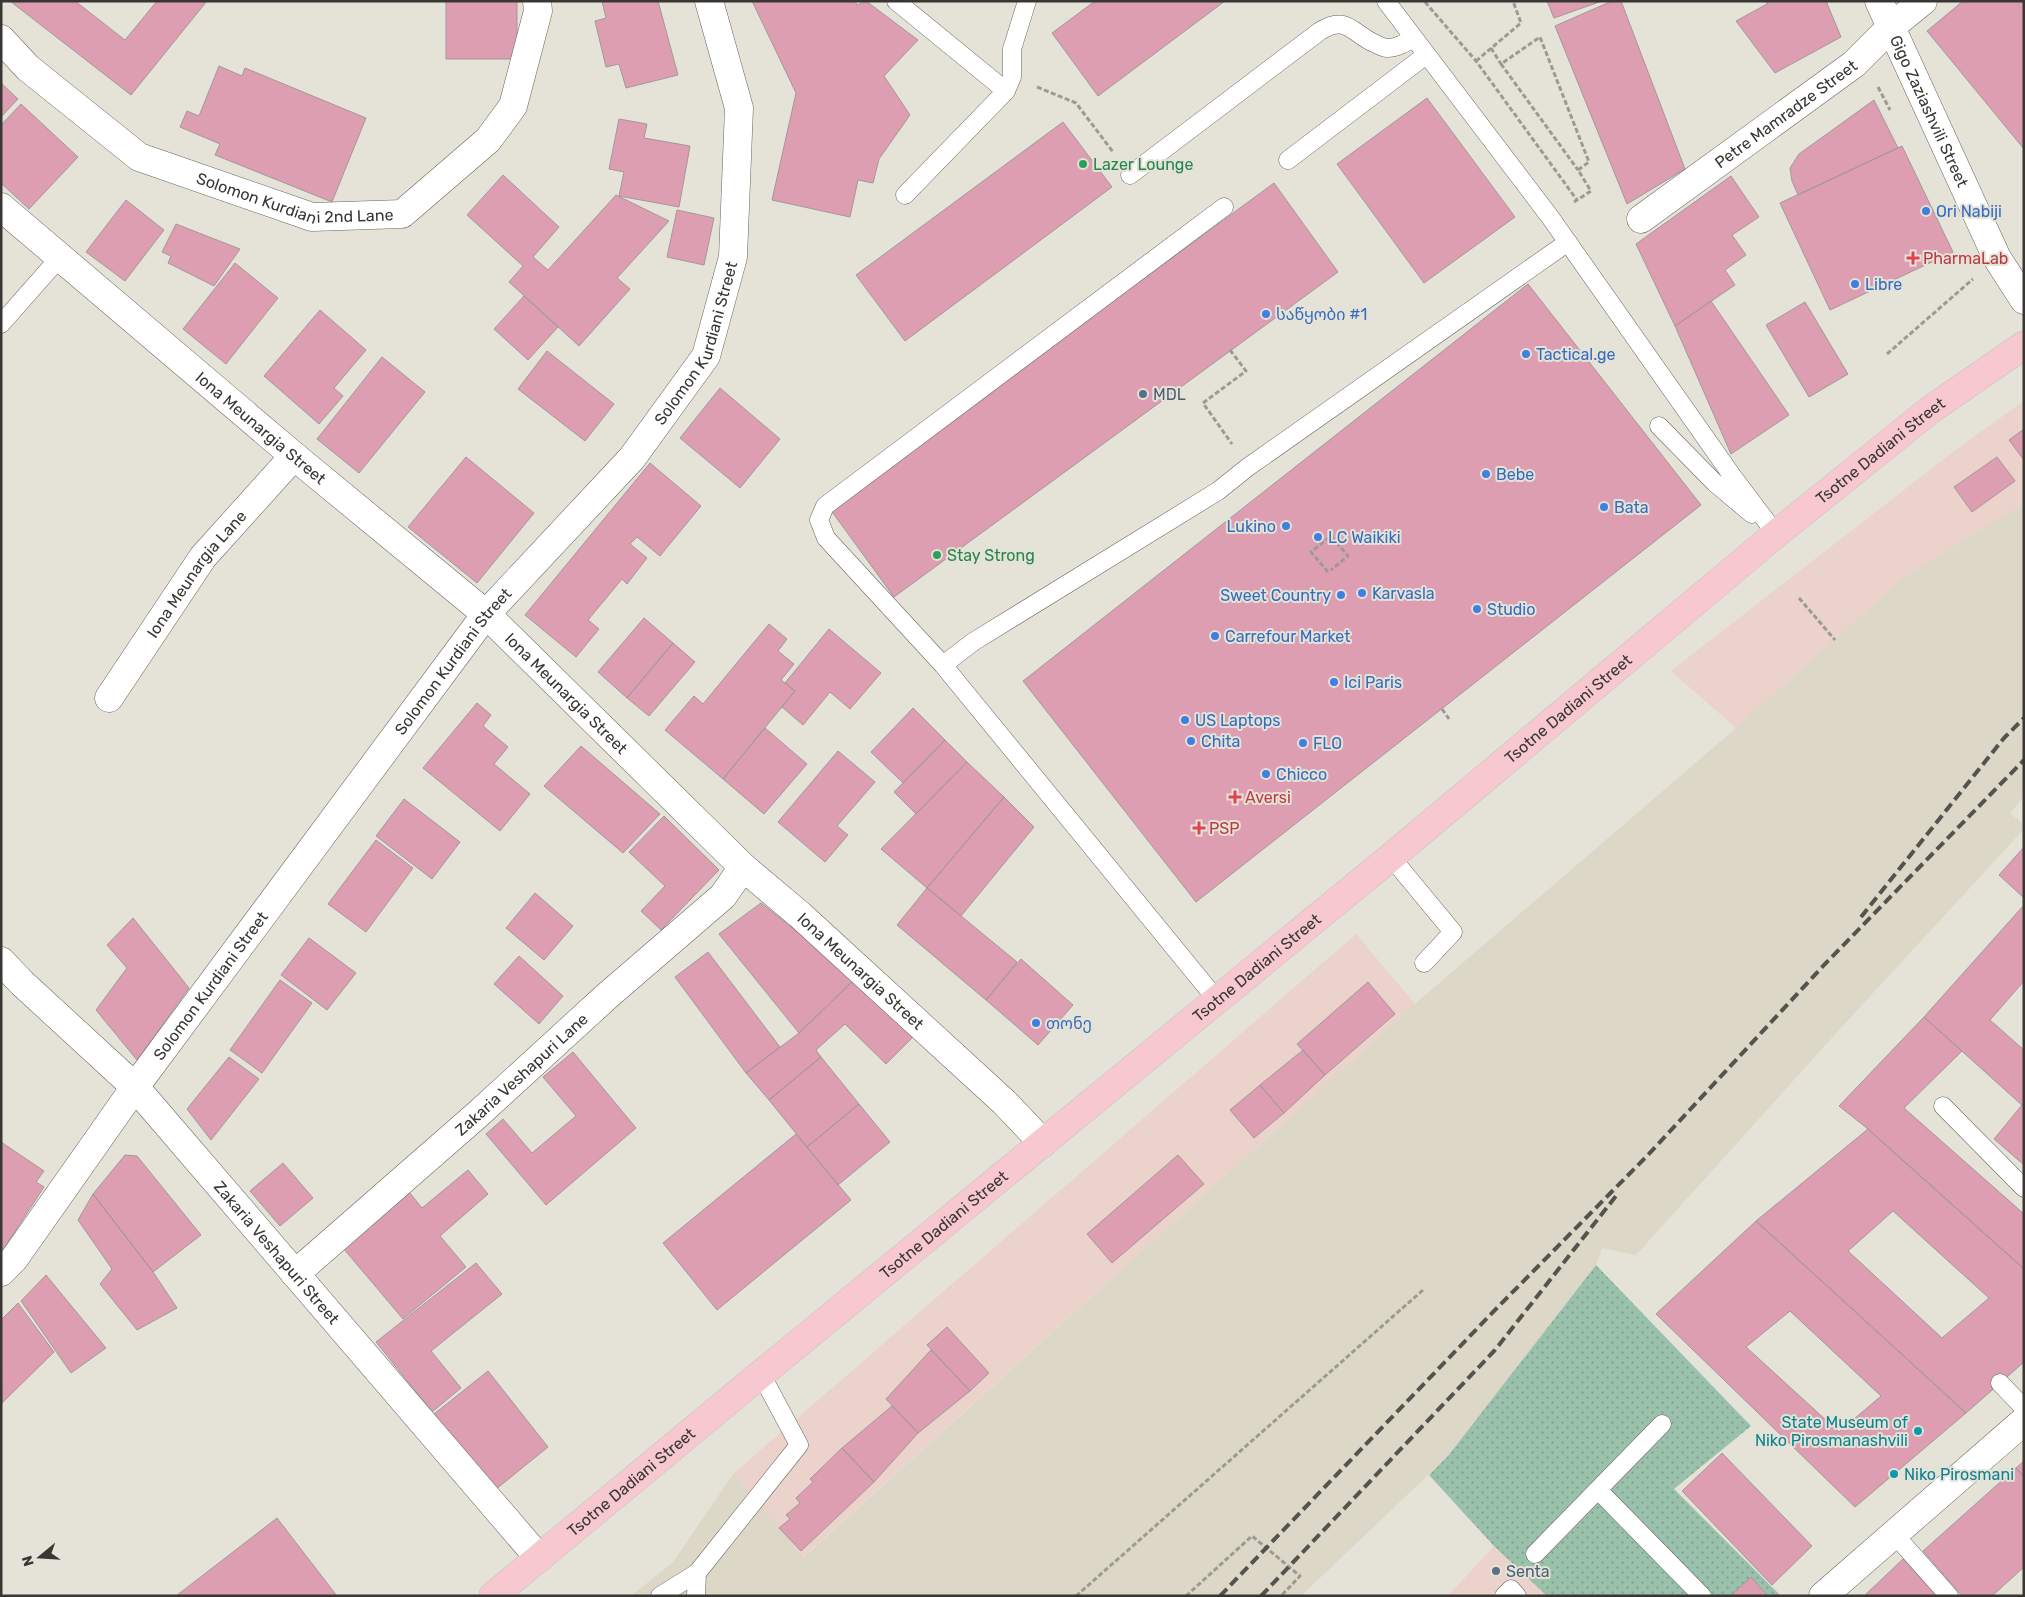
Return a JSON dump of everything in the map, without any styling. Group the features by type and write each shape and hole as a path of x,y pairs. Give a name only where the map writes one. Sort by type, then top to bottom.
{"main road":[{"name":"Tsotne Dadiani Street","path":"493,1596 1391,857 1776,534 1930,410 2024,345"}],"street":[{"name":"Solomon Kurdiani 2nd Lane","path":"1,39 28,68 139,157 312,217 402,214 488,140 513,106 538,11 537,1"},
{"name":"Solomon Kurdiani Street","path":"1,1272 14,1259 135,1086 486,614 632,458 706,356 733,257 739,108 709,1"},
{"name":"Gigo Zaziashvili Street","path":"1879,1 1997,258 2024,300"},
{"name":"Petre Mamradze Street","path":"1641,219 1854,64 1891,26 1923,1"},
{"name":"Iona Meunargia Street","path":"1,207 61,256 294,456 486,614 743,867 800,915 1004,1102 1043,1143"},
{"name":"Iona Meunargia Lane","path":"109,698 203,557 294,456"},
{"name":"Zakaria Veshapuri Lane","path":"295,1274 477,1115 607,996 723,896 743,867"},
{"name":"Zakaria Veshapuri Street","path":"1,961 22,983 135,1086 538,1558"},
{"path":"1823,1596 2024,1421"}],"lane":[{"path":"896,1 1009,84"},
{"path":"905,195 1009,84 1012,49 1027,1"},
{"path":"1386,1 1550,217 1727,469 1776,534"},
{"path":"1130,174 1332,23 1343,24 1371,42 1386,48 1398,46 1413,38"},
{"path":"1288,160 1426,55"},
{"path":"1217,1000 943,665 826,538 819,520 825,506 1224,207"},
{"path":"943,665 980,638 1218,491 1248,467 1568,242"},
{"path":"1,324 61,256"},
{"path":"1660,426 1715,483 1776,534"},
{"path":"1391,857 1453,932 1424,963"},
{"path":"1942,1106 2024,1188"},
{"path":"660,1596 697,1573 799,1445 761,1374"},
{"path":"2000,1383 2024,1408"},
{"path":"1535,1554 1662,1424"},
{"path":"1598,1490 1702,1596"},
{"path":"1894,1534 1949,1596"},
{"path":"696,1596 697,1573"},
{"path":"1504,1596 1511,1589 1518,1596"}],"path":[{"path":"1424,1 1476,61 1576,200"},
{"path":"1476,61 1522,23 1513,1"},
{"path":"1501,64 1540,37 1589,162 1578,170"},
{"path":"1491,48 1591,191 1550,217"},
{"path":"1009,84 1076,103 1103,138"},
{"path":"1886,354 1997,258"},
{"path":"1230,350 1246,371 1204,403 1248,467"},
{"path":"1331,536 1348,556 1330,571 1312,552 1331,536"},
{"path":"1799,598 1835,640"},
{"path":"1442,709 1449,719"},
{"path":"1076,1596 1422,1290"},
{"path":"1186,1596 1252,1536 1300,1576 1281,1596"}],"shaded area":[{"path":"2024,401 2024,503 1903,578 1736,728 1671,671 1958,448"},
{"path":"2024,503 2024,797 2010,813 2024,825 2024,829 1636,1255 1602,1248 1596,1265 1448,1456 1301,1596 631,1596 673,1562 734,1473 803,1558 1415,1004 1736,728 1903,578"},
{"path":"1356,934 1415,1004 802,1558 734,1473"},
{"name":"Senta","path":"1494,1546 1547,1596 1448,1596"}],"green space":[{"path":"1596,1265 1751,1426 1674,1489 1781,1596 1547,1596 1494,1546 1429,1475 1448,1456"}],"building":[{"path":"10,1 75,1 125,40 157,1 207,1 131,95"},
{"path":"446,1 517,1 517,59 446,59"},
{"path":"602,1 658,1 678,75 626,88 619,64 606,67 595,21 606,18"},
{"path":"752,1 855,1 857,5 866,1 918,40 884,76 910,115 879,159 873,183 858,180 850,217 772,200 796,93"},
{"path":"1095,1 1225,1 1098,96 1052,33"},
{"path":"1547,1 1602,1 1554,18"},
{"path":"1612,1 1621,1 1685,169 1627,204 1555,26"},
{"path":"1766,1 1826,1 1841,37 1775,73 1736,21 1767,4"},
{"path":"1963,1 2024,1 2024,149 1927,31"},
{"path":"219,66 242,76 245,68 366,118 332,202 215,155 220,144 180,127 187,111 199,116"},
{"path":"1,83 18,99 1,117"},
{"path":"1427,98 1515,217 1424,283 1337,164"},
{"path":"1874,100 1898,148 1798,195 1792,181 1790,168 1799,154"},
{"path":"21,104 78,157 29,209 1,183 1,125"},
{"path":"619,119 647,124 644,138 690,146 679,207 619,196 624,172 609,169"},
{"path":"1063,122 1112,187 905,341 856,275"},
{"path":"1902,146 1953,252 1830,310 1780,203"},
{"path":"503,175 559,227 533,257 548,270 616,195 669,221 617,278 630,289 579,346 509,282 523,266 467,215"},
{"path":"1731,176 1759,217 1732,235 1746,255 1725,270 1735,285 1675,326 1636,244"},
{"path":"1274,183 1338,272 894,597 830,509"},
{"path":"126,200 164,230 125,281 86,252"},
{"path":"677,210 714,218 704,265 667,257"},
{"path":"176,224 240,249 214,286 168,263 171,256 162,252"},
{"path":"235,263 278,298 226,364 183,329"},
{"name":"Karvasla","path":"1528,284 1701,505 1196,902 1023,681"},
{"path":"524,296 558,327 528,360 494,329"},
{"path":"1711,301 1789,415 1731,454 1675,326"},
{"path":"1805,302 1848,374 1809,397 1766,325"},
{"path":"320,310 366,350 334,388 343,396 319,424 264,376"},
{"path":"547,351 614,404 585,441 518,389"},
{"path":"382,357 425,392 359,473 317,439"},
{"path":"720,388 780,439 740,488 680,438"},
{"path":"2024,429 2024,460 2009,440"},
{"path":"466,457 534,513 477,583 408,527"},
{"path":"1997,457 2015,481 1972,512 1954,487"},
{"path":"650,463 701,506 660,556 637,537 630,544 647,558 627,584 622,579 588,620 599,629 576,657 525,615"},
{"path":"644,618 673,643 627,698 598,672"},
{"path":"769,624 787,639 778,651 794,664 781,680 795,691 723,779 665,730 694,696 703,704"},
{"path":"829,629 881,673 850,709 830,692 803,725 782,707 795,691 785,683"},
{"path":"673,643 695,662 649,716 627,698"},
{"path":"477,703 491,715 483,726 508,747 494,764 530,794 500,831 423,768"},
{"path":"913,708 945,740 903,783 871,752"},
{"path":"765,728 807,764 764,814 723,779"},
{"path":"945,740 967,762 916,814 894,792"},
{"path":"581,746 660,814 623,853 544,786"},
{"path":"838,751 875,782 837,826 848,835 825,862 778,822"},
{"path":"967,762 1004,797 927,888 881,849"},
{"path":"1004,797 1034,827 961,916 927,888"},
{"path":"404,799 460,842 432,879 376,836"},
{"path":"664,816 719,870 661,930 641,911 665,886 629,852"},
{"path":"376,840 413,868 366,932 328,904"},
{"path":"2024,847 2024,898 1999,875"},
{"path":"927,888 1017,962 986,1000 897,925"},
{"path":"535,893 573,926 544,960 506,928"},
{"path":"761,903 856,978 799,1033 719,934"},
{"path":"2024,905 2024,981 1990,1020 2024,1050 2024,1107 1924,1017"},
{"path":"133,918 189,988 137,1060 96,1010 127,968 107,945"},
{"path":"309,938 356,973 327,1010 281,975"},
{"path":"708,952 780,1047 746,1073 675,977"},
{"path":"519,956 563,996 539,1024 494,984"},
{"path":"1021,959 1073,1005 1038,1045 986,1000"},
{"path":"856,978 914,1036 886,1064 845,1024 816,1050 821,1057 769,1100 746,1073 799,1033"},
{"path":"280,980 312,1003 262,1073 230,1050"},
{"path":"1368,982 1395,1014 1325,1075 1297,1044"},
{"path":"1924,1017 1962,1051 1904,1108 2024,1214 2024,1269 1868,1129 1839,1106"},
{"path":"1303,1050 1325,1075 1284,1113 1260,1085"},
{"path":"573,1052 636,1128 546,1205 486,1134 503,1119 532,1153 576,1116 543,1077"},
{"path":"229,1057 259,1079 211,1140 187,1109"},
{"path":"821,1057 859,1104 807,1147 769,1100"},
{"path":"1260,1085 1284,1113 1254,1138 1230,1110"},
{"path":"859,1104 890,1142 838,1185 807,1147"},
{"path":"2022,1105 2024,1107 2024,1165 1994,1139"},
{"path":"1868,1129 2024,1269 2024,1362 1966,1413 1756,1221","holes":["1893,1211 1989,1298 1942,1338 1848,1251"]},
{"path":"796,1134 851,1200 717,1310 663,1243"},
{"path":"1,1142 44,1171 36,1182 44,1187 1,1253"},
{"path":"125,1155 137,1156 201,1235 153,1272 93,1194"},
{"path":"1178,1155 1204,1184 1112,1263 1087,1234"},
{"path":"283,1163 313,1198 280,1226 250,1191"},
{"path":"468,1170 488,1194 440,1236 466,1267 403,1319 343,1248 409,1192 422,1208"},
{"path":"93,1194 153,1272 177,1308 137,1330 100,1284 112,1269 78,1220"},
{"path":"1756,1221 1966,1413 1855,1507 1656,1314","holes":["1790,1311 1881,1396 1839,1432 1746,1347"]},
{"path":"476,1263 502,1294 431,1351 461,1388 432,1412 376,1342"},
{"path":"46,1275 106,1348 71,1373 21,1301"},
{"path":"18,1303 54,1352 2,1403 1,1320"},
{"path":"947,1327 989,1373 970,1391 927,1345"},
{"path":"931,1350 970,1391 918,1433 886,1399"},
{"path":"488,1371 548,1447 495,1490 434,1414"},
{"path":"892,1406 918,1433 874,1482 842,1448"},
{"path":"842,1448 874,1482 801,1551 779,1528 790,1519 786,1515 800,1503 796,1498 813,1482 810,1479"},
{"path":"1722,1453 1812,1546 1772,1585 1682,1491"},
{"path":"2024,1461 2024,1477 2016,1468"},
{"path":"2016,1468 2024,1477 2024,1567 1992,1596 1962,1596 1923,1551"},
{"path":"277,1518 337,1596 176,1596"},
{"path":"1903,1559 1937,1596 1864,1596"},
{"path":"1751,1577 1768,1596 1730,1596"}],"railway":[{"path":"1861,917 2004,738 2024,718"},
{"path":"1220,1596 1494,1311 1647,1156 1824,965 2024,760"},
{"path":"1261,1596 1495,1350 1616,1196"}],"place":[{"name":"Lazer Lounge","path":"1083,164"},
{"name":"Ori Nabiji","path":"1926,211"},
{"name":"PharmaLab","path":"1913,258"},
{"name":"Libre","path":"1855,284"},
{"name":"საწყობი #1","path":"1266,314"},
{"name":"Tactical.ge","path":"1526,354"},
{"name":"MDL","path":"1143,394"},
{"name":"Bebe","path":"1486,474"},
{"name":"Bata","path":"1604,507"},
{"name":"Lukino","path":"1286,526"},
{"name":"LC Waikiki","path":"1318,537"},
{"name":"Stay Strong","path":"937,555"},
{"name":"Karvasla","path":"1362,593"},
{"name":"Sweet Country","path":"1341,595"},
{"name":"Studio","path":"1477,609"},
{"name":"Carrefour Market","path":"1215,636"},
{"name":"Ici Paris","path":"1334,682"},
{"name":"US Laptops","path":"1185,720"},
{"name":"Chita","path":"1191,741"},
{"name":"FLO","path":"1303,743"},
{"name":"Chicco","path":"1266,774"},
{"name":"Aversi","path":"1235,797"},
{"name":"PSP","path":"1199,828"},
{"name":"თონე","path":"1036,1023"},
{"name":"State Museum of Niko Pirosmanashvili","path":"1918,1431"},
{"name":"Niko Pirosmani","path":"1894,1474"},
{"name":"Senta","path":"1496,1571"}]}
